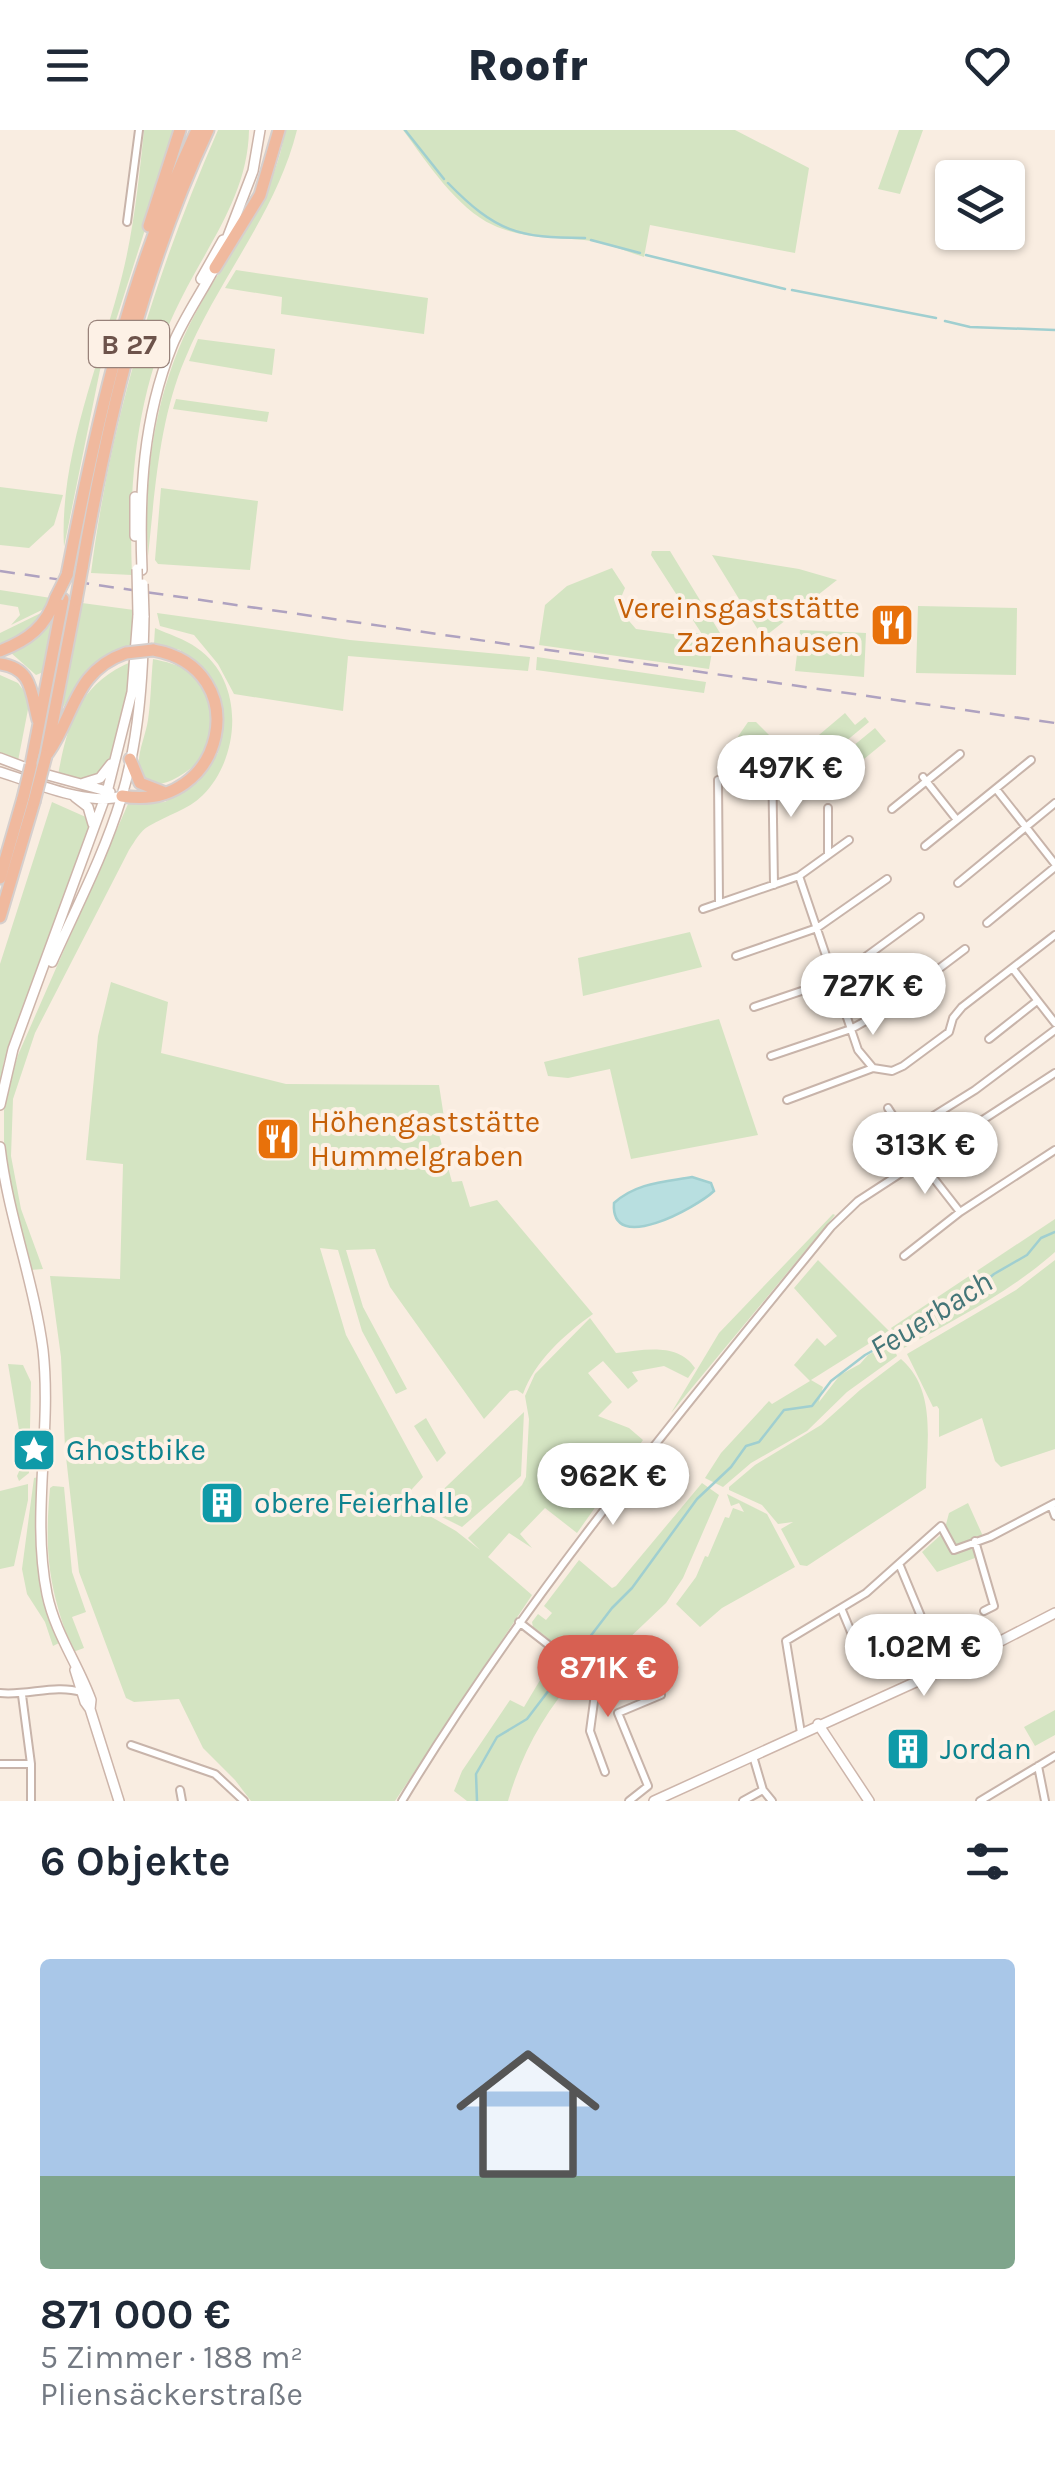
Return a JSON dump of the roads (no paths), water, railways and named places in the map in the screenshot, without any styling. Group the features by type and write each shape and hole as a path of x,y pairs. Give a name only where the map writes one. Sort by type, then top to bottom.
{"highway":[{"name":"B 27","path":"137,278 136,264 180,130"},
{"name":"B 27","path":"73,570 101,403 137,278 197,130"},
{"name":"B 27","path":"40,754 40,726 65,599 137,317 170,218 208,130"},
{"path":"214,268 260,195 279,130"},
{"name":"B 27","path":"0,650 36,633 65,599"},
{"name":"B 27","path":"0,918 40,754 65,599"},
{"name":"B 27","path":"40,754 58,740 70,707 87,680 106,662 126,653 167,652 190,664 208,686 217,712 216,740 207,761 186,784 168,793"},
{"name":"B 27","path":"0,664 16,668 28,679 40,726"},
{"path":"130,758 140,784 168,793"},
{"path":"122,796 150,798 168,793"},
{"name":"B 27","path":"0,878 28,800"}],"main road":[{"path":"140,570 141,489 153,404 172,345 235,220 253,171 260,130"},
{"path":"22,1028 104,846 122,796 142,681 136,481 145,416 169,342 235,220"},
{"path":"0,1105 5,1076 106,796 132,692 141,616"},
{"path":"0,758 106,796"},
{"path":"81,784 100,778 116,758"},
{"path":"0,772 68,793 122,796"},
{"path":"68,793 88,807 93,831"},
{"path":"0,1148 46,1375 44,1572 56,1624 83,1678 90,1709"},
{"path":"654,1801 962,1661 1055,1613"},
{"path":"75,1668 74,1690 90,1709 119,1801"},
{"path":"818,1724 869,1801"}],"street":[{"path":"127,222 139,130"},
{"path":"892,808 960,754"},
{"path":"772,756 774,885"},
{"path":"925,846 1031,760"},
{"path":"924,779 958,820"},
{"path":"718,780 719,904"},
{"path":"987,923 1055,865 996,789"},
{"path":"958,883 1055,804"},
{"path":"828,808 828,856"},
{"path":"703,909 799,876 849,840"},
{"path":"799,876 851,1029 862,1057 873,1068"},
{"path":"736,956 817,928 887,879"},
{"path":"754,1007 834,980 920,917"},
{"path":"787,1100 873,1068 892,1070 904,1066 948,1032 962,1008 1055,936"},
{"path":"1046,942 1055,953"},
{"path":"771,1056 851,1029 965,949"},
{"path":"906,1133 974,1090 1055,1026 1013,969"},
{"path":"989,1039 1037,1001"},
{"path":"402,1801 450,1722 519,1622 655,1441 831,1227 852,1205 1055,1073"},
{"path":"888,1108 960,1212"},
{"path":"904,1256 960,1212 1055,1150"},
{"path":"800,1733 786,1641 842,1608 900,1566 941,1526 954,1550 1053,1504 1055,1516"},
{"path":"974,1541 994,1606 984,1610"},
{"path":"900,1566 930,1638"},
{"path":"842,1608 866,1668"},
{"path":"519,1622 586,1674 595,1694 590,1731 605,1772"},
{"path":"0,1692 22,1695 74,1690"},
{"path":"22,1695 31,1764 31,1801"},
{"path":"629,1801 648,1786 618,1713 661,1696"},
{"path":"130,1745 215,1774 244,1801"},
{"path":"752,1755 772,1801"},
{"path":"980,1801 1055,1756"},
{"path":"0,1764 31,1764"},
{"path":"1038,1766 1046,1801"},
{"path":"180,1790 182,1801"},
{"path":"743,1801 764,1790"}],"water":[{"path":"692,1177 711,1183 714,1191 656,1223 626,1226 616,1218 614,1203 631,1191"}],"waterway":[{"path":"405,130 444,179"},
{"path":"448,183 480,212 509,229 525,234 585,238"},
{"path":"591,240 640,253"},
{"path":"646,255 785,289"},
{"path":"792,290 936,318"},
{"path":"945,321 970,327 1055,330"},
{"name":"Feuerbach","path":"573,1659 632,1588 697,1499 731,1467 746,1446 759,1442 784,1410 812,1406 831,1381 865,1355 901,1335 933,1308 968,1296 994,1274 1027,1255 1041,1238 1055,1232"},
{"name":"Feuerbach","path":"477,1801 476,1774 497,1737 527,1719 568,1665"}],"railway":[{"path":"0,571 1055,723"}],"place":[{"name":"Vereinsgaststätte Zazenhausen","path":"892,625"},
{"name":"Höhengaststätte Hummelgraben","path":"278,1139"},
{"name":"Ghostbike","path":"34,1450"},
{"name":"obere Feierhalle","path":"222,1503"},
{"name":"Jordan","path":"908,1749"}]}
